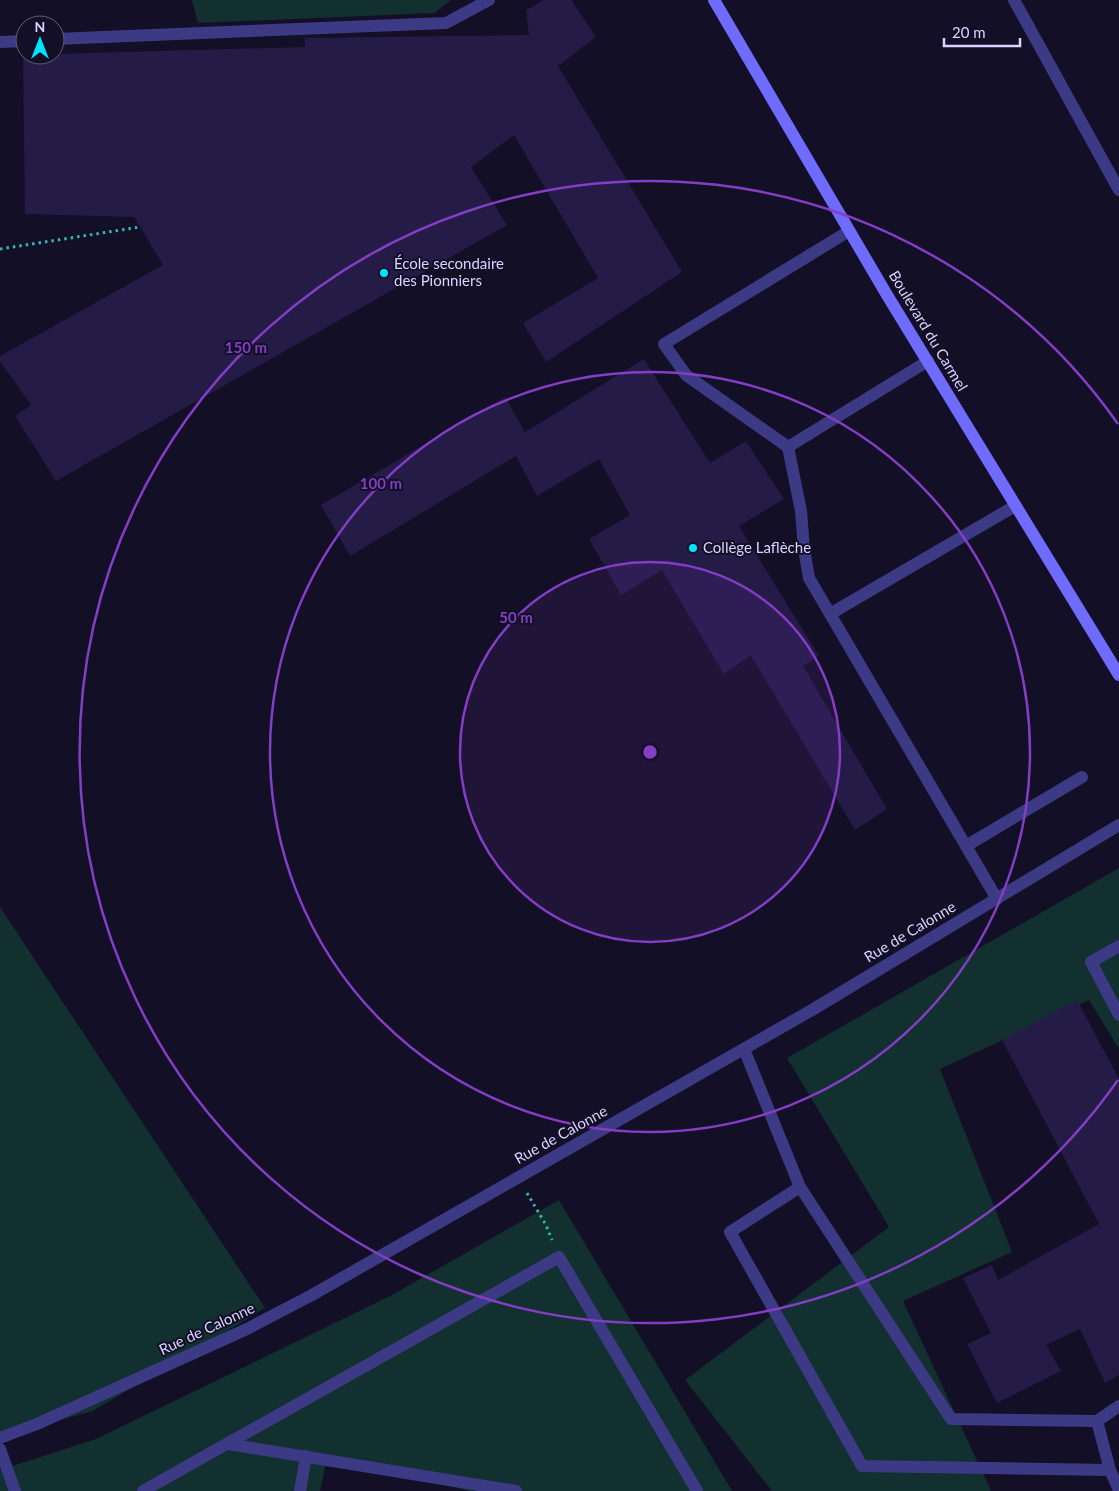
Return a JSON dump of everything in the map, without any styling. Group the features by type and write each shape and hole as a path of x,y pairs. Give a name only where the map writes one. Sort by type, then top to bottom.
{"street":[{"path":"65,40 446,23 489,0"},
{"name":"Boulevard du Carmel","path":"714,0 849,231 1119,675"},
{"path":"1014,0 1119,190"},
{"path":"0,42 15,41"},
{"path":"849,231 664,344 686,374 788,447 801,511 804,549 809,578 997,899"},
{"path":"788,447 928,361"},
{"path":"830,614 1015,506"},
{"path":"966,846 1082,777"},
{"name":"Rue de Calonne","path":"0,1438 45,1420 246,1330 312,1295 744,1049 1119,826"},
{"path":"1119,946 1091,962 1119,1015"},
{"path":"744,1049 800,1186 951,1419 1097,1421 1119,1406"},
{"path":"800,1186 730,1232 862,1466 1110,1470"},
{"path":"143,1491 559,1257 697,1491"},
{"path":"1097,1421 1110,1470 1119,1490"},
{"path":"228,1444 516,1491"},
{"path":"0,1449 15,1491"},
{"path":"300,1491 306,1456"}],"path":[{"path":"0,249 140,227"},
{"path":"518,1178 546,1225 559,1257"}],"green space":[{"path":"192,0 451,0 434,13 198,23"},
{"path":"1119,868 1119,1049 1089,1000 940,1069 1012,1252 903,1301 991,1491 772,1491 685,1380 889,1227 787,1058"},
{"path":"0,907 265,1308 93,1411 0,1436"},
{"path":"559,1200 732,1491 471,1491 327,1458 320,1491 0,1491 0,1470 96,1439 390,1296"}],"building":[{"path":"544,0 571,0 596,37 558,66 682,272 546,362 523,323 598,278 514,135 471,167 507,225 56,481 15,416 31,405 0,361 0,356 163,265 134,217 25,214 23,65 65,65 65,54 305,47 305,38 529,35 526,10"},
{"path":"644,359 710,463 746,441 784,499 739,526 819,656 803,666 887,809 855,830 751,655 724,674 662,570 621,595 589,539 630,515 599,459 537,496 516,456 350,556 321,505 505,397 525,432"},
{"path":"1077,1000 1119,1079 1119,1375 1105,1383 1080,1329 1046,1345 1061,1371 997,1403 967,1344 991,1333 963,1278 992,1265 998,1280 1099,1224 1002,1040"}],"place":[{"name":"École secondaire des Pionniers","path":"384,273"},
{"name":"Collège Laflèche","path":"693,548"}]}
